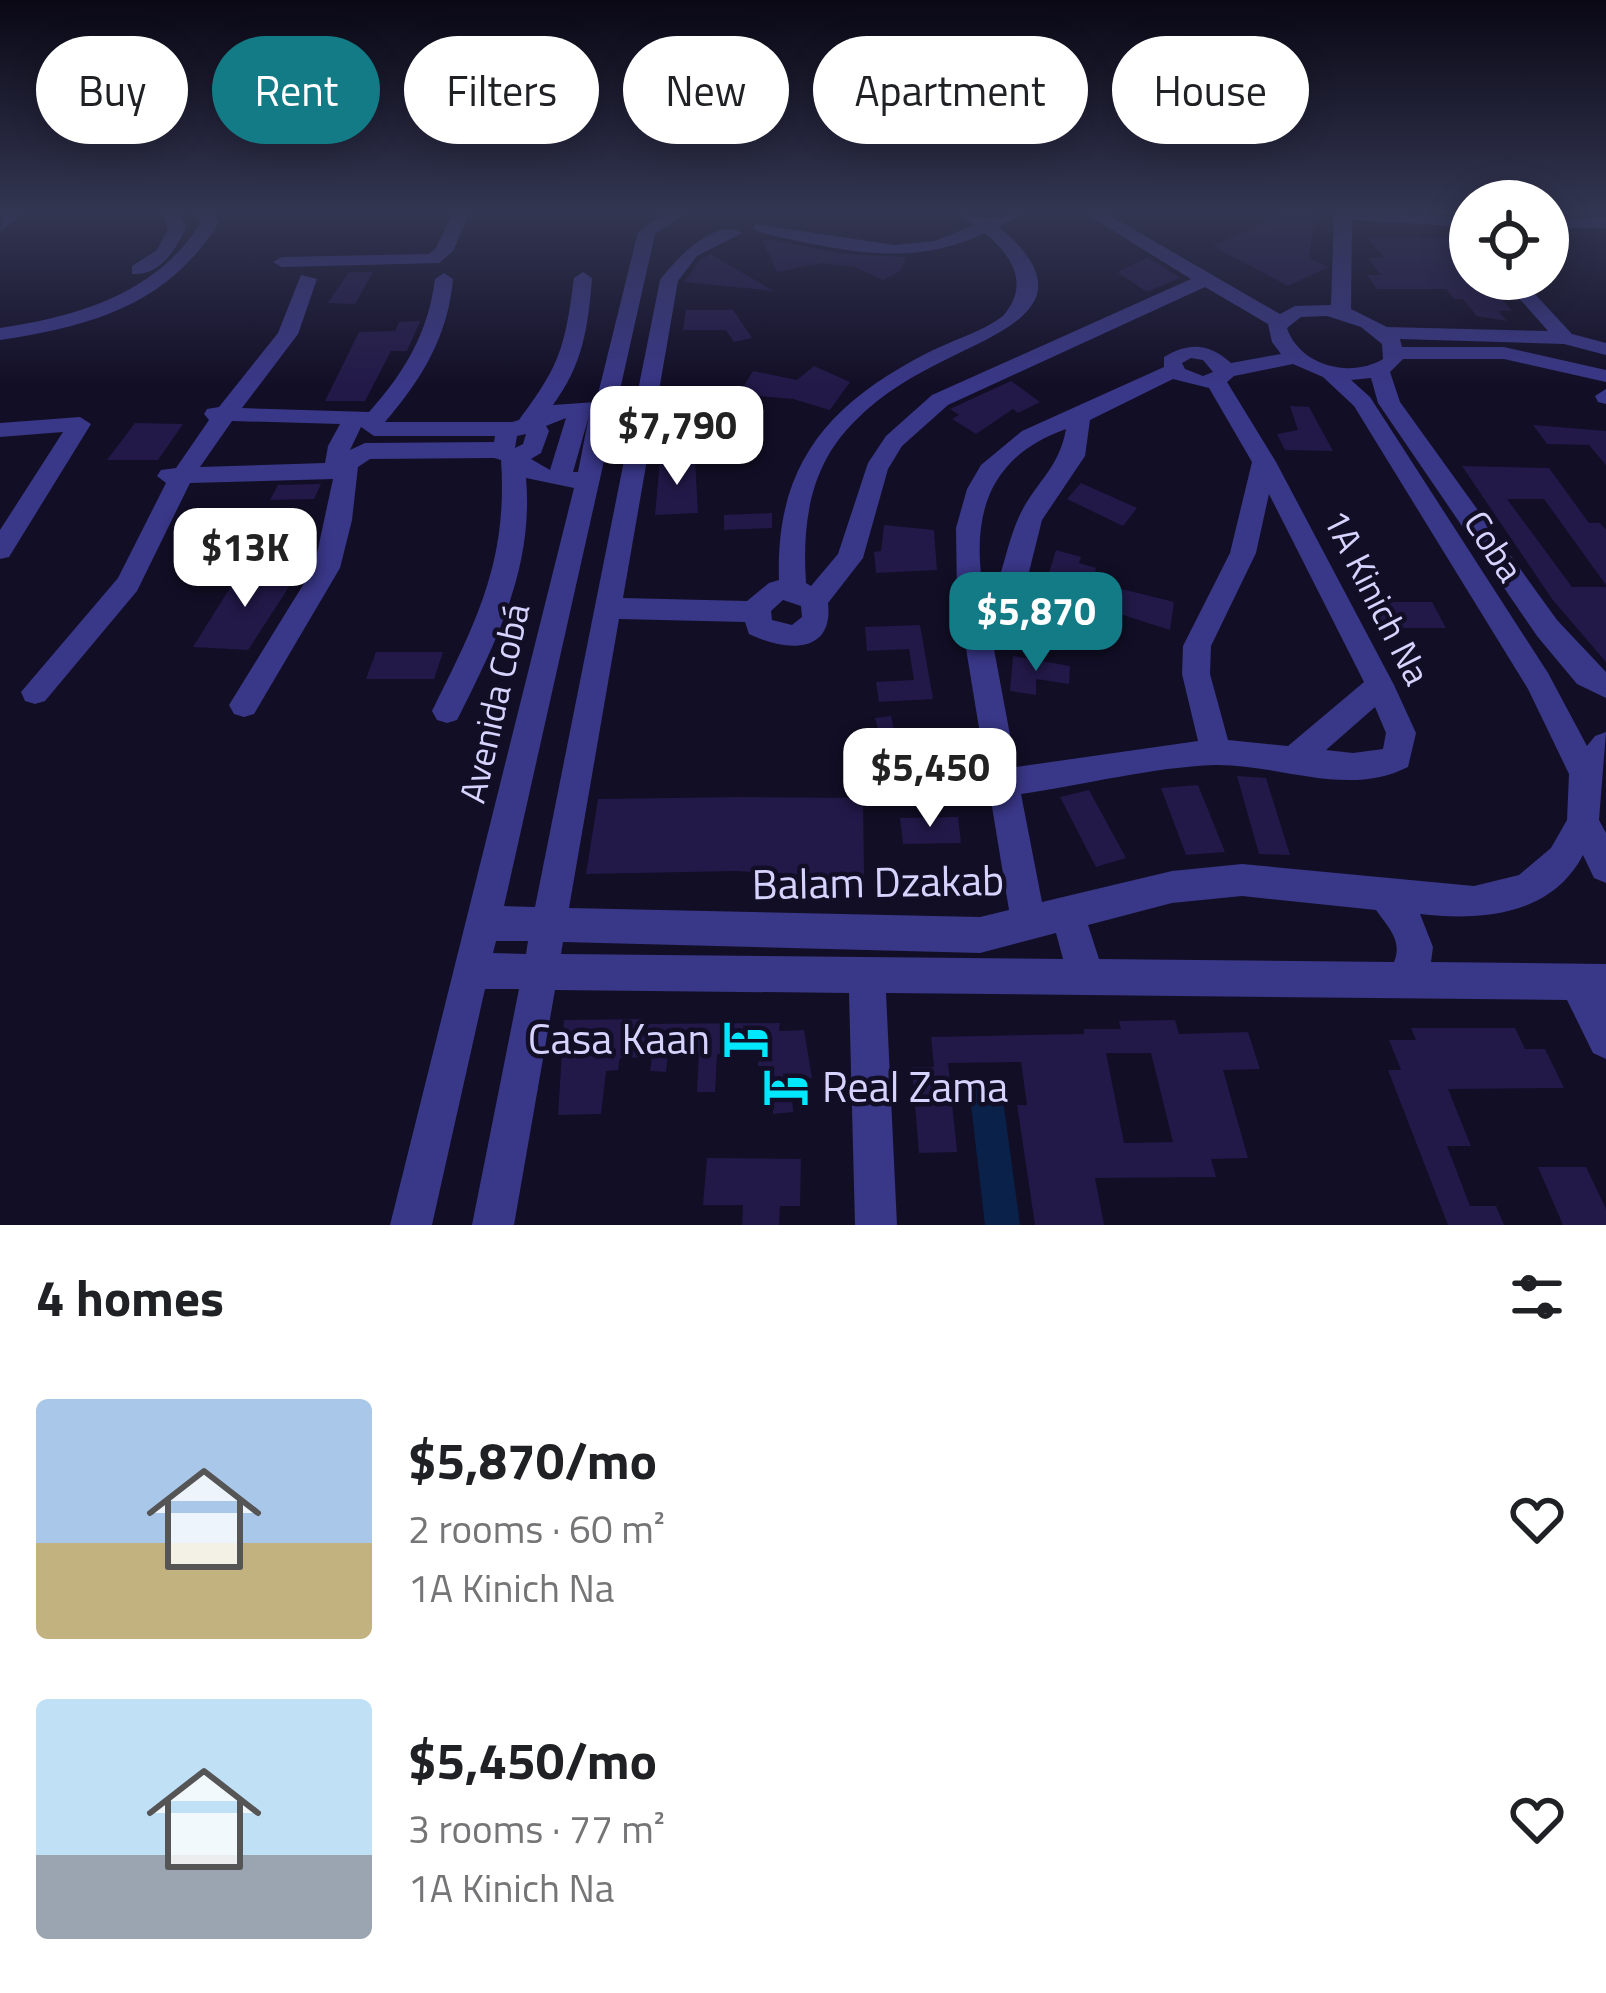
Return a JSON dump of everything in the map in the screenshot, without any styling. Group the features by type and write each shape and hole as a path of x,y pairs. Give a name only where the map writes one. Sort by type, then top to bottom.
{"street":[{"path":"0,316 54,308 116,286 138,271"},
{"path":"0,334 61,326 136,295 169,271"},
{"name":"Avenida Cobá","path":"411,1225 482,923 572,480 635,271"},
{"path":"493,1225 668,280 676,271"},
{"path":"755,613 765,631 790,638 806,632 816,621 803,595 792,532 798,493 824,437 856,404 896,374 1014,318 1028,294 1026,271"},
{"path":"1194,271 1288,333"},
{"path":"1203,271 1288,333 1328,370 1489,343 1565,338 1606,349"},
{"path":"1341,271 1341,313"},
{"path":"135,273 161,277"},
{"path":"447,711 476,658 512,563 521,441 571,360 583,278"},
{"path":"35,692 128,584 174,475 218,414 246,389 288,334 308,279"},
{"path":"244,705 327,568 358,443 434,340 444,279"},
{"path":"755,613 764,596 803,595 850,558 876,469 894,441 940,400 1207,279"},
{"path":"1530,300 1565,338"},
{"path":"1029,924 963,543 977,487 992,464 1025,437 1174,370 1171,361 1177,354 1217,369 1341,313 1384,333 1489,343 1606,376"},
{"path":"1384,333 1389,403 1547,628 1597,681 1570,689 1538,681"},
{"path":"1573,366 1606,397"},
{"name":"1A Kinich Na","path":"1006,782 1216,752 1353,767 1382,765 1397,757 1401,733 1380,685 1217,369"},
{"name":"Coba","path":"1328,370 1362,402 1538,681 1585,772"},
{"path":"521,441 550,412 587,431"},
{"path":"218,414 358,443"},
{"path":"980,642 1013,584 1030,519 1073,456 1080,416"},
{"path":"0,430 80,424 0,550"},
{"path":"174,475 358,443 521,441 587,431"},
{"path":"521,441 528,471 572,480"},
{"path":"1216,752 1196,674 1198,646 1243,553 1264,462"},
{"path":"607,608 755,613"},
{"path":"1294,760 1380,685"},
{"path":"1606,745 1585,772 1582,822 1606,867"},
{"name":"Balam Dzakab","path":"482,923 980,935 1172,887 1242,880 1474,903 1528,889 1563,859 1582,822"},
{"path":"1387,896 1417,946 1418,961 1402,982"},
{"path":"1069,914 1087,980"},
{"path":"470,971 1592,982 1606,1040"},
{"path":"867,977 876,1225"}],"water":[{"path":"1000,1078 1020,1225 985,1225 968,1079"}],"building":[{"path":"692,271 740,271 773,291 684,282"},
{"path":"864,271 899,271 883,280"},
{"path":"1169,271 1180,278 1147,292 1117,272"},
{"path":"1260,271 1319,271 1288,286"},
{"path":"1449,271 1449,293 1377,289 1367,275"},
{"path":"349,272 373,272 355,304 328,303"},
{"path":"1464,300 1503,300 1512,311 1498,311 1507,321 1477,316"},
{"path":"686,310 733,310 752,338 734,342 726,330 683,330"},
{"path":"420,321 407,351 391,351 365,401 325,401 359,332 395,331 399,322"},
{"path":"814,366 850,382 830,410 793,399 739,394 753,371 797,380"},
{"path":"1011,381 1040,402 1018,413 1013,409 976,434 952,419 959,415 950,409"},
{"path":"1290,406 1309,407 1333,451 1285,450 1277,434 1298,430"},
{"path":"135,423 183,424 158,460 107,460"},
{"path":"1533,425 1606,431 1606,465 1589,445 1547,444"},
{"path":"660,460 695,460 698,513 655,515"},
{"path":"1462,466 1549,468 1589,523 1600,523 1606,530 1606,585 1544,499 1507,499 1572,587 1606,587 1606,662 1552,599"},
{"path":"1081,483 1137,508 1123,526 1067,499"},
{"path":"321,484 314,499 270,500 278,485"},
{"path":"772,513 772,528 724,530 724,515"},
{"path":"884,525 934,530 937,570 876,573 874,552 881,551"},
{"path":"1056,550 1081,557 1079,563 1096,568 1093,582 1174,602 1170,630 1095,606 1094,612 1025,595 1033,573 1048,576"},
{"path":"241,570 298,573 248,650 193,647"},
{"path":"1372,602 1432,602 1446,628 1385,628"},
{"path":"920,625 933,699 879,702 876,682 914,680 909,649 867,651 865,627"},
{"path":"376,652 443,652 434,679 366,679"},
{"path":"1013,656 1070,666 1069,684 1036,679 1036,695 1010,691"},
{"path":"891,716 896,740 902,739 909,802 880,801 876,742 881,741 875,718"},
{"path":"1237,776 1266,778 1290,855 1259,854"},
{"path":"1198,785 1225,852 1186,855 1161,788"},
{"path":"1089,790 1126,858 1096,867 1060,797"},
{"path":"863,798 864,878 735,871 586,874 598,799"},
{"path":"958,817 961,843 903,844 900,818"},
{"path":"643,1019 643,1024 780,1023 779,1031 804,1030 812,1078 798,1078 799,1096 792,1096 793,1112 773,1114 772,1073 767,1073 767,1066 758,1066 758,1053 717,1054 715,1092 697,1092 699,1053 668,1052 666,1072 650,1071 652,1057 620,1058 618,1070 606,1071 601,1114 558,1115 564,1020"},
{"path":"1175,1020 1179,1034 1248,1032 1260,1069 1223,1070 1248,1158 1211,1159 1216,1177 1095,1178 1104,1225 1035,1225 1017,1105 1027,1105 1021,1062 948,1063 957,1152 919,1153 912,1067 934,1067 931,1037 1084,1034 1084,1029 1121,1029 1119,1021","holes":["1106,1053 1151,1053 1173,1142 1124,1143"]},
{"path":"1411,1028 1515,1028 1525,1049 1545,1049 1564,1088 1448,1089 1471,1146 1447,1146 1470,1206 1496,1206 1504,1225 1448,1225 1388,1070 1401,1070 1389,1040 1416,1040"},
{"path":"707,1158 801,1159 800,1206 780,1206 779,1225 742,1225 743,1205 703,1205"},
{"path":"1538,1167 1586,1167 1606,1209 1606,1225 1563,1225"}],"place":[{"name":"Casa Kaan","path":"746,1039"},
{"name":"Real Zama","path":"786,1087"}]}
